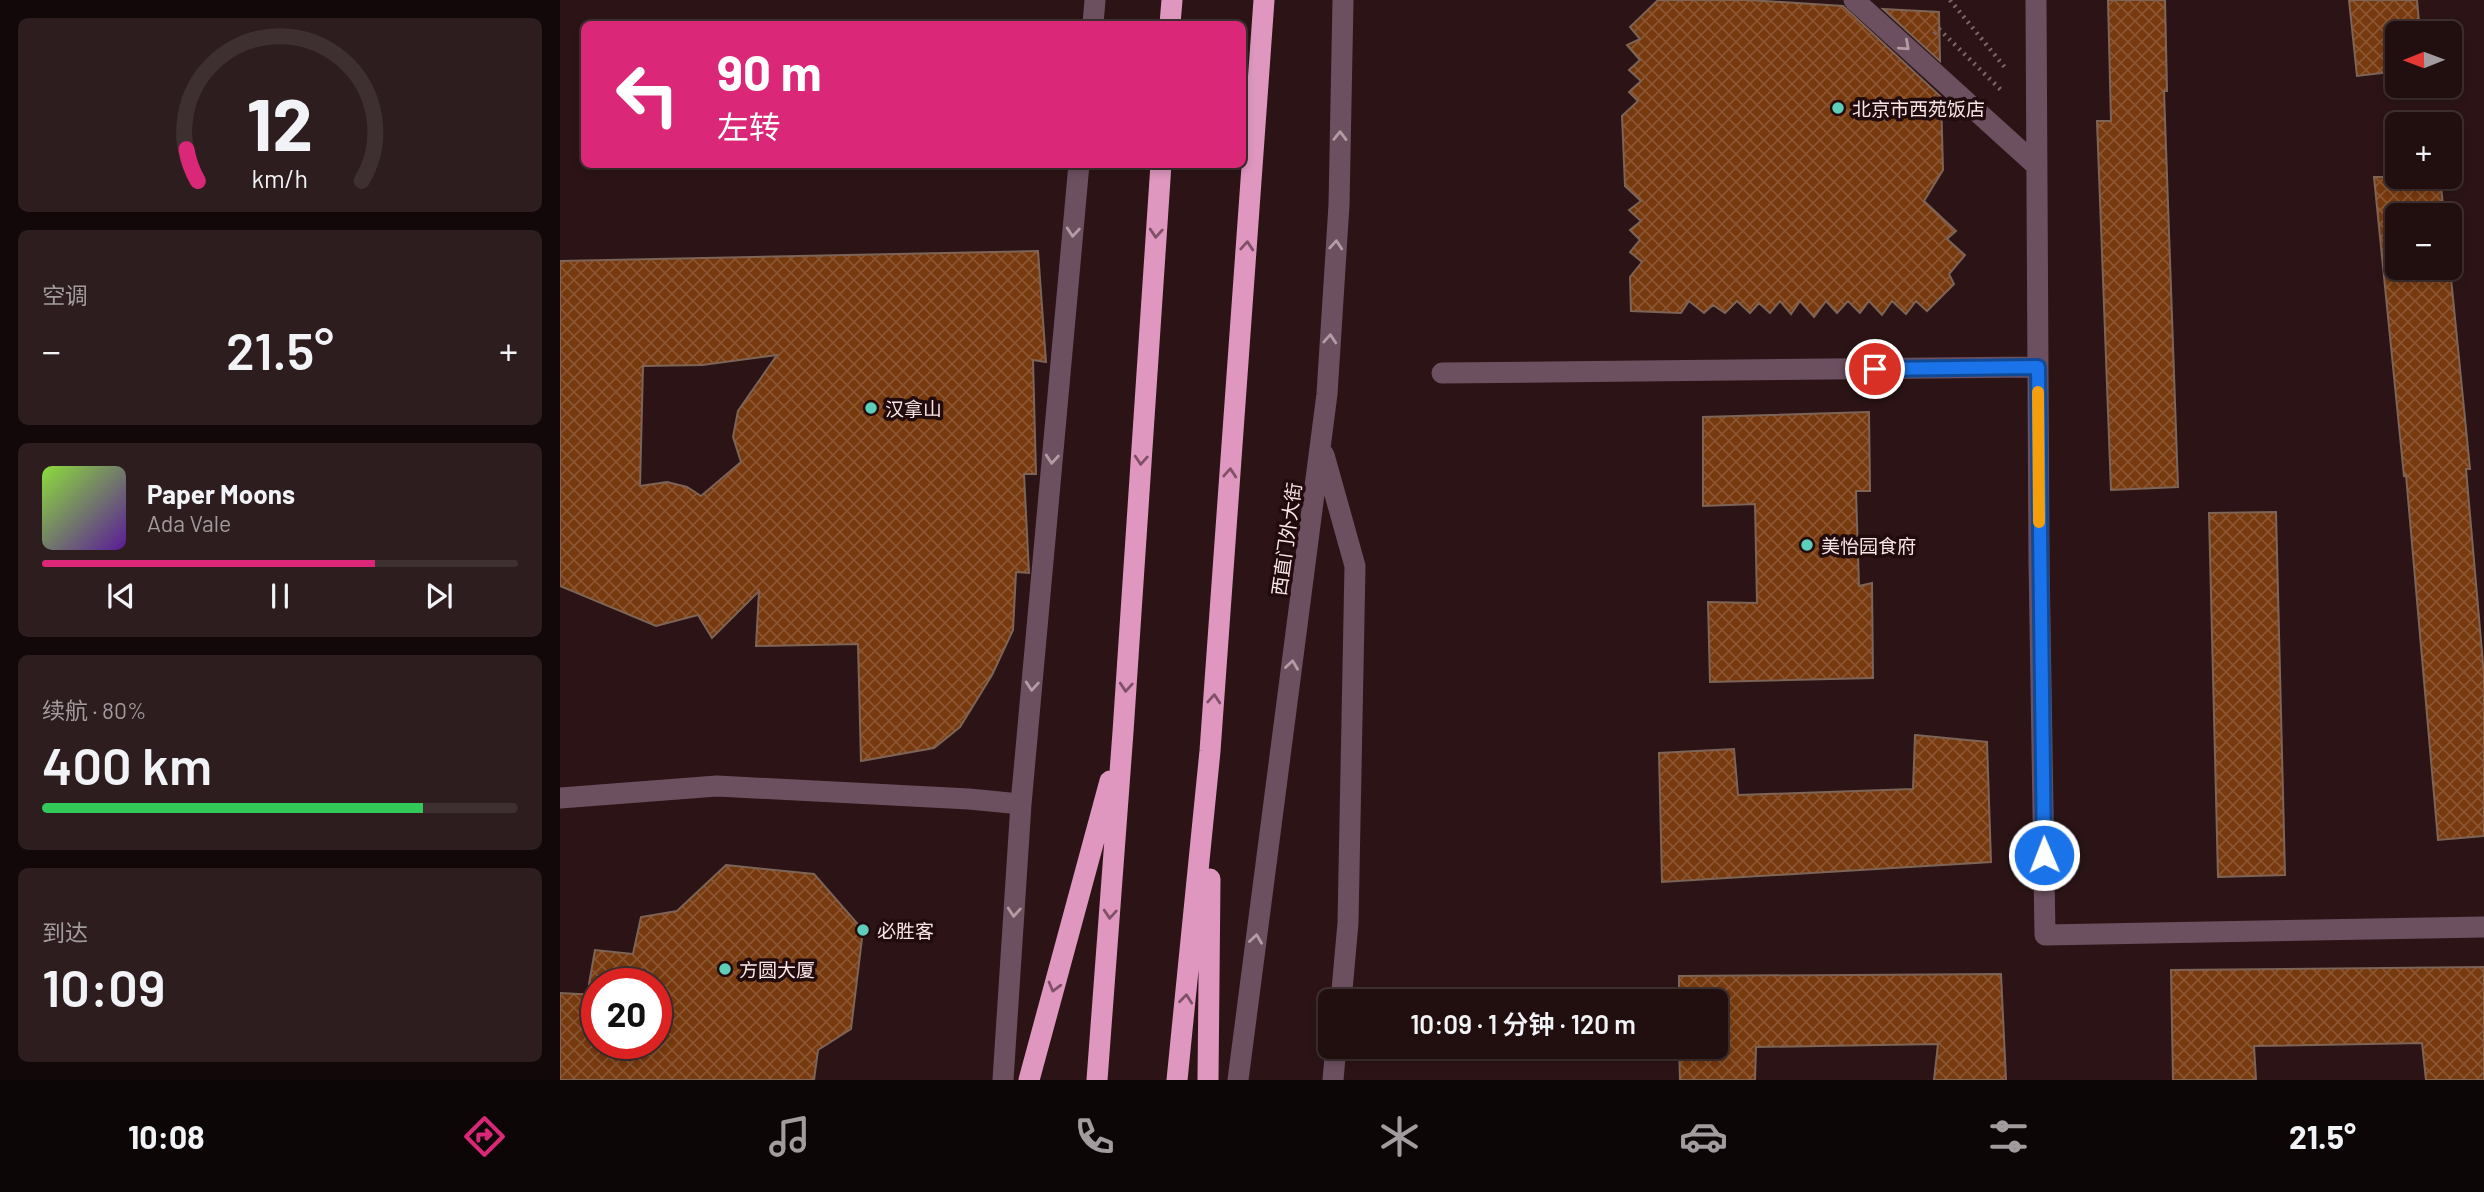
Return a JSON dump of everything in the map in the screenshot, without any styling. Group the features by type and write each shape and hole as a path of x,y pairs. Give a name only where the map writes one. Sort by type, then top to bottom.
{"highway":[{"path":"1170,21 1171,0"},
{"path":"1177,1080 1210,751 1264,0"},
{"path":"1261,42 1279,0"},
{"path":"1097,1080 1161,168"},
{"path":"1029,1080 1123,732"},
{"path":"1208,1080 1210,751"}],"street":[{"path":"1093,21 1095,0"},
{"name":"西直门外大街","path":"1238,1080 1321,445 1339,205 1343,0"},
{"path":"1854,0 2037,166"},
{"path":"2036,0 2045,936 2484,927"},
{"path":"1003,1080 1021,804 1079,168"},
{"path":"1442,373 2038,367"},
{"path":"1321,445 1355,566 1348,923 1342,989"},
{"path":"560,798 717,786 1021,804"},
{"path":"1333,1080 1335,1059"}],"path":[{"path":"1950,0 2009,72"}],"building":[{"path":"1658,0 1749,0 1843,6 1941,97 1943,170 1924,201 1956,231 1947,239 1965,255 1949,274 1954,284 1927,311 1916,301 1906,314 1892,301 1882,315 1869,301 1860,313 1848,301 1837,313 1826,301 1814,317 1800,301 1791,314 1780,301 1770,313 1759,303 1750,313 1737,301 1725,313 1713,305 1704,313 1689,301 1681,313 1631,311 1630,277 1642,262 1630,252 1640,240 1630,230 1641,221 1629,210 1641,201 1625,186 1622,116 1638,101 1629,92 1641,81 1629,70 1640,60 1627,45 1640,39 1630,27"},
{"path":"2108,0 2165,0 2167,91 2164,91 2178,487 2111,490 2097,121 2111,121"},
{"path":"2349,0 2417,0 2419,21 2385,21 2385,73 2357,76"},
{"path":"1883,9 1939,12 1940,61"},
{"path":"2374,177 2385,177 2385,189 2441,189 2443,203 2385,203 2385,280 2451,280 2470,469 2466,469 2484,675 2484,836 2438,840 2406,475 2404,476"},
{"path":"1038,251 1046,362 1033,360 1036,474 1024,474 1029,573 1016,572 1013,630 992,675 960,727 934,748 861,761 858,644 756,646 759,591 712,638 698,615 656,626 560,586 560,261","holes":["777,355 738,411 733,437 741,462 701,496 687,487 667,482 640,486 643,366 702,365"]},
{"name":"美怡园食府","path":"1869,412 1870,491 1856,491 1859,586 1872,583 1873,678 1710,682 1708,602 1757,603 1755,504 1703,506 1703,417"},
{"path":"2276,512 2285,875 2218,877 2209,513"},
{"path":"1915,735 1987,742 1991,862 1662,882 1659,753 1734,749 1738,795 1913,789"},
{"name":"方圆大厦","path":"726,865 814,874 863,930 851,1029 818,1050 814,1080 560,1080 560,993 581,994 581,1059 672,1059 672,968 592,968 595,950 633,954 641,917 677,911"},
{"path":"2484,967 2484,1080 2426,1080 2422,1043 2254,1046 2256,1080 2173,1080 2171,970"},
{"path":"2001,974 2006,1080 1934,1080 1938,1044 1756,1047 1755,1080 1680,1080 1679,1059 1728,1059 1728,989 1679,989 1679,976"}],"slow traffic":[{"path":"2038,392 2039,522"}],"place":[{"name":"北京市西苑饭店","path":"1838,108"},
{"name":"汉拿山","path":"871,408"},
{"name":"美怡园食府","path":"1807,545"},
{"name":"必胜客","path":"863,930"},
{"name":"方圆大厦","path":"725,969"}],"route":[{"path":"1875,369 2038,367 2044,855"}]}
